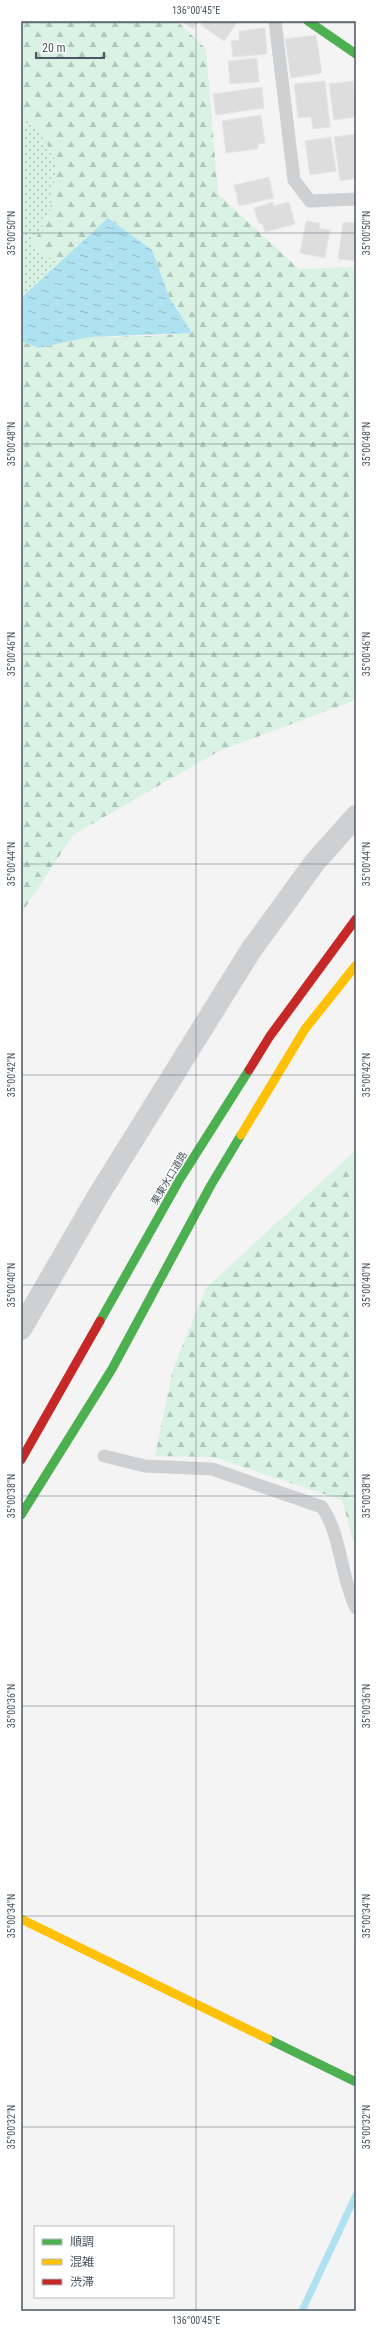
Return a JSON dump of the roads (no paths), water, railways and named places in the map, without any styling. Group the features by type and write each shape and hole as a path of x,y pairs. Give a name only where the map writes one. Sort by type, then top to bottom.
{"main road":[{"path":"308,21 356,54"},
{"name":"栗東水口道路","path":"21,1460 180,1179 270,1036 356,919"},
{"path":"21,1514 112,1369 210,1185 301,1036 356,965"},
{"path":"21,1919 356,2082"}],"street":[{"path":"21,1329 98,1196 251,950 315,862 356,816"}],"lane":[{"path":"275,21 294,180 310,201 356,199"},
{"path":"104,1456 145,1466 212,1469 322,1507 332,1522 350,1595 356,1608"}],"water":[{"path":"108,218 152,250 170,299 192,333 89,337 38,348 21,341 21,298"}],"waterway":[{"path":"302,2311 356,2195"}]}
